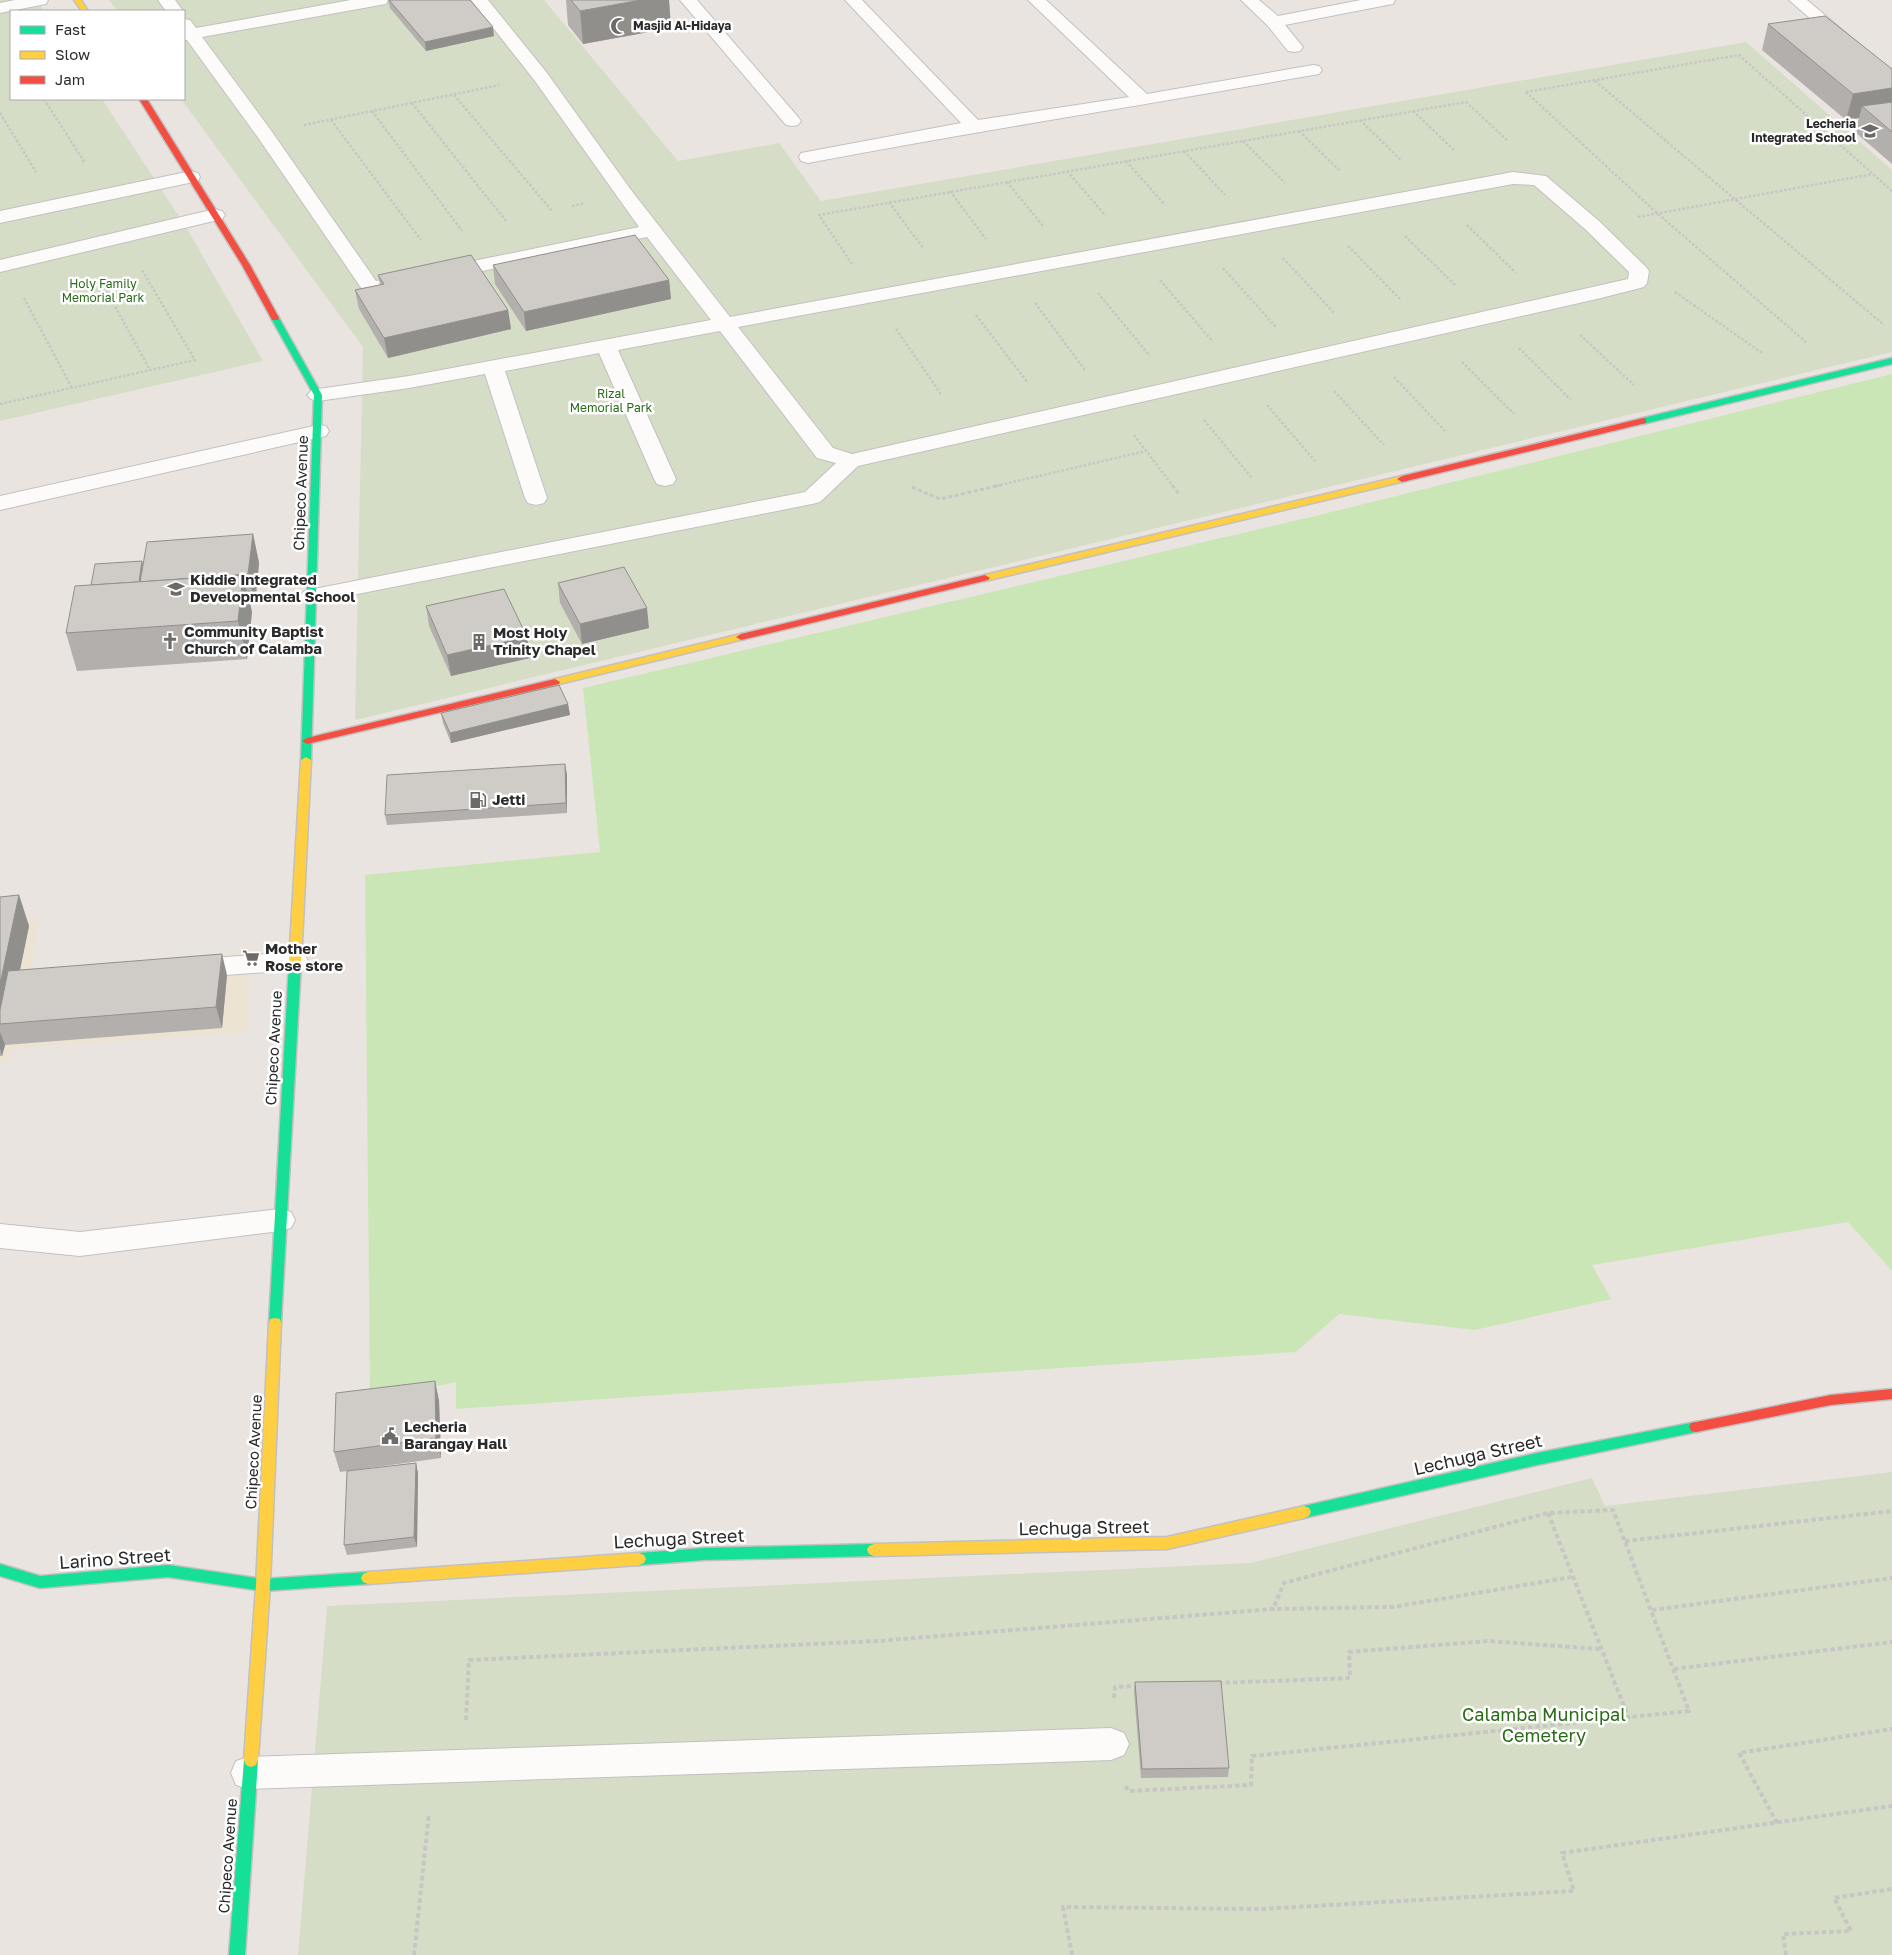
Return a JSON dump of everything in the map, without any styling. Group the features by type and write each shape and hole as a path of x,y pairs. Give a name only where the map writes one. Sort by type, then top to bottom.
{"street":[{"path":"0,8 40,0"},
{"path":"380,0 186,31 264,133 371,288 652,230"},
{"path":"318,395 409,382 493,367 726,324 1010,271 1071,260 1133,248 1195,237 1316,214 1435,193 1513,178 1539,180 1592,225 1639,271 1637,283 851,461 825,453 726,324 652,230 541,77 480,0"},
{"path":"688,0 792,121"},
{"path":"853,0 974,126"},
{"path":"1036,0 1143,100"},
{"path":"1249,0 1274,22 1294,47"},
{"path":"1274,22 1386,0"},
{"path":"1797,0 1892,81"},
{"path":"1873,64 1892,61"},
{"path":"808,156 974,126 1143,100 1313,70"},
{"name":"Chipeco Avenue","path":"144,100 246,265 318,395 307,741 280,1220 263,1584 237,1955"},
{"path":"0,217 191,177"},
{"path":"3,266 215,215"},
{"path":"606,346 665,479"},
{"path":"307,741 1892,361"},
{"path":"493,367 536,498"},
{"path":"0,503 318,431"},
{"path":"312,596 812,497 851,461"},
{"path":"158,971 294,961"},
{"path":"0,1236 80,1244 280,1220"},
{"name":"Lechuga Street","path":"263,1584 704,1554 1167,1543 1537,1459 1831,1400 1892,1394"},
{"name":"Larino Street","path":"0,1570 40,1582 168,1571 263,1584"},
{"path":"249,1773 1111,1744"}],"path":[{"path":"1809,345 1657,213 1526,92 1739,55 1892,191"},
{"path":"264,133 541,77"},
{"path":"1595,80 1884,326"},
{"path":"453,95 552,211"},
{"path":"45,100 105,195"},
{"path":"818,215 1466,102 1533,164 1539,180"},
{"path":"412,103 506,221"},
{"path":"372,111 462,231"},
{"path":"0,113 56,205"},
{"path":"331,120 422,241"},
{"path":"1360,120 1636,388"},
{"path":"1299,131 1573,402"},
{"path":"1243,141 1517,417"},
{"path":"1184,151 1447,433"},
{"path":"1126,161 1386,448"},
{"path":"1067,171 1318,464"},
{"path":"1592,225 1874,174"},
{"path":"1007,182 1253,479"},
{"path":"950,191 1181,497"},
{"path":"0,404 195,360 123,237"},
{"path":"82,247 150,370"},
{"path":"3,266 72,388"},
{"path":"851,461 940,499 1146,451"},
{"path":"1144,1686 1115,1686 1111,1744 1128,1791 1251,1785 1252,1756 1629,1719 1689,1711 1613,1510 1548,1513 1284,1582 1273,1609"},
{"path":"1625,1541 1892,1511"},
{"path":"1548,1513 1629,1719"},
{"path":"414,1955 469,1660 878,1642 1273,1609 1393,1607 1572,1577"},
{"path":"1652,1610 1892,1578"},
{"path":"1213,1683 1350,1678 1349,1652 1488,1642 1600,1649"},
{"path":"1674,1669 1892,1642"},
{"path":"1777,1823 1739,1753 1892,1729"},
{"path":"1072,1955 1063,1907 1261,1909 1574,1891 1562,1853 1892,1806"},
{"path":"1786,1955 1783,1934 1851,1931 1834,1898 1892,1889"}],"shaded area":[{"path":"38,919 31,972 246,953 248,1032 11,1049 9,1062 0,1063 0,922"}],"green space":[{"name":"Holy Family Memorial Park","path":"0,0 36,0 43,10 10,10 10,100 103,100 186,227 263,361 0,421"},
{"name":"Rizal Memorial Park","path":"109,0 544,0 678,161 779,143 821,201 1746,42 1892,170 1892,352 355,720 363,347 182,100 185,100 185,10 116,10"},
{"path":"1892,374 1892,1271 1848,1222 1592,1265 1611,1299 1475,1330 1339,1314 1296,1352 456,1409 456,1382 370,1400 365,875 600,852 583,688 1315,516"},
{"name":"Calamba Municipal Cemetery","path":"1892,1472 1892,1955 298,1955 327,1606 1250,1563 1592,1478 1605,1506"}],"building":[{"path":"389,0 470,0 493,27 425,42"},
{"path":"571,0 641,0 580,11"},
{"path":"1825,16 1892,69 1892,88 1853,94 1768,24"},
{"path":"1892,102 1892,132 1862,106"},
{"path":"635,235 669,280 524,312 493,265"},
{"path":"471,255 508,310 384,338 355,290 384,284 378,275"},
{"path":"253,534 248,574 140,582 147,542"},
{"path":"142,561 139,582 91,585 95,564"},
{"path":"624,567 647,608 580,624 558,583"},
{"path":"243,575 238,621 66,633 75,586"},
{"path":"504,589 527,637 447,655 426,606"},
{"path":"559,685 568,704 450,733 441,713"},
{"name":"Jetti","path":"565,764 566,803 385,815 387,775"},
{"path":"19,895 0,984 0,897"},
{"path":"222,954 216,1007 0,1024 0,1010 8,971"},
{"name":"Lecheria Barangay Hall","path":"435,1381 436,1438 334,1452 336,1393"},
{"path":"416,1463 414,1537 344,1545 347,1471"},
{"path":"1221,1681 1229,1768 1142,1769 1135,1682"}],"traffic: fast":[{"path":"275,318 318,395 306,760"},
{"path":"1643,421 1892,361"},
{"path":"275,1323 295,963"},
{"path":"1304,1512 1537,1459 1696,1427"},
{"path":"639,1559 704,1554 874,1550"},
{"path":"0,1570 40,1582 168,1571 263,1585 368,1578"},
{"path":"237,1955 251,1760"}],"traffic: slow":[{"path":"77,0 84,10"},
{"path":"985,578 1402,479"},
{"path":"555,682 741,637"},
{"path":"295,963 306,760"},
{"path":"251,1760 263,1585 275,1323"},
{"path":"874,1550 1167,1543 1304,1512"},
{"path":"368,1578 639,1559"}],"traffic: jam":[{"path":"144,100 246,265 275,318"},
{"path":"1402,479 1643,421"},
{"path":"741,637 985,578"},
{"path":"307,741 555,682"},
{"path":"1696,1427 1831,1400 1892,1394"}],"place":[{"name":"Masjid Al-Hidaya","path":"619,26"},
{"name":"Lecheria Integrated School","path":"1870,131"},
{"name":"Kiddie Integrated Developmental School","path":"176,589"},
{"name":"Community Baptist Church of Calamba","path":"170,641"},
{"name":"Most Holy Trinity Chapel","path":"479,642"},
{"name":"Jetti","path":"478,800"},
{"name":"Mother Rose store","path":"251,958"},
{"name":"Lecheria Barangay Hall","path":"390,1436"}]}
